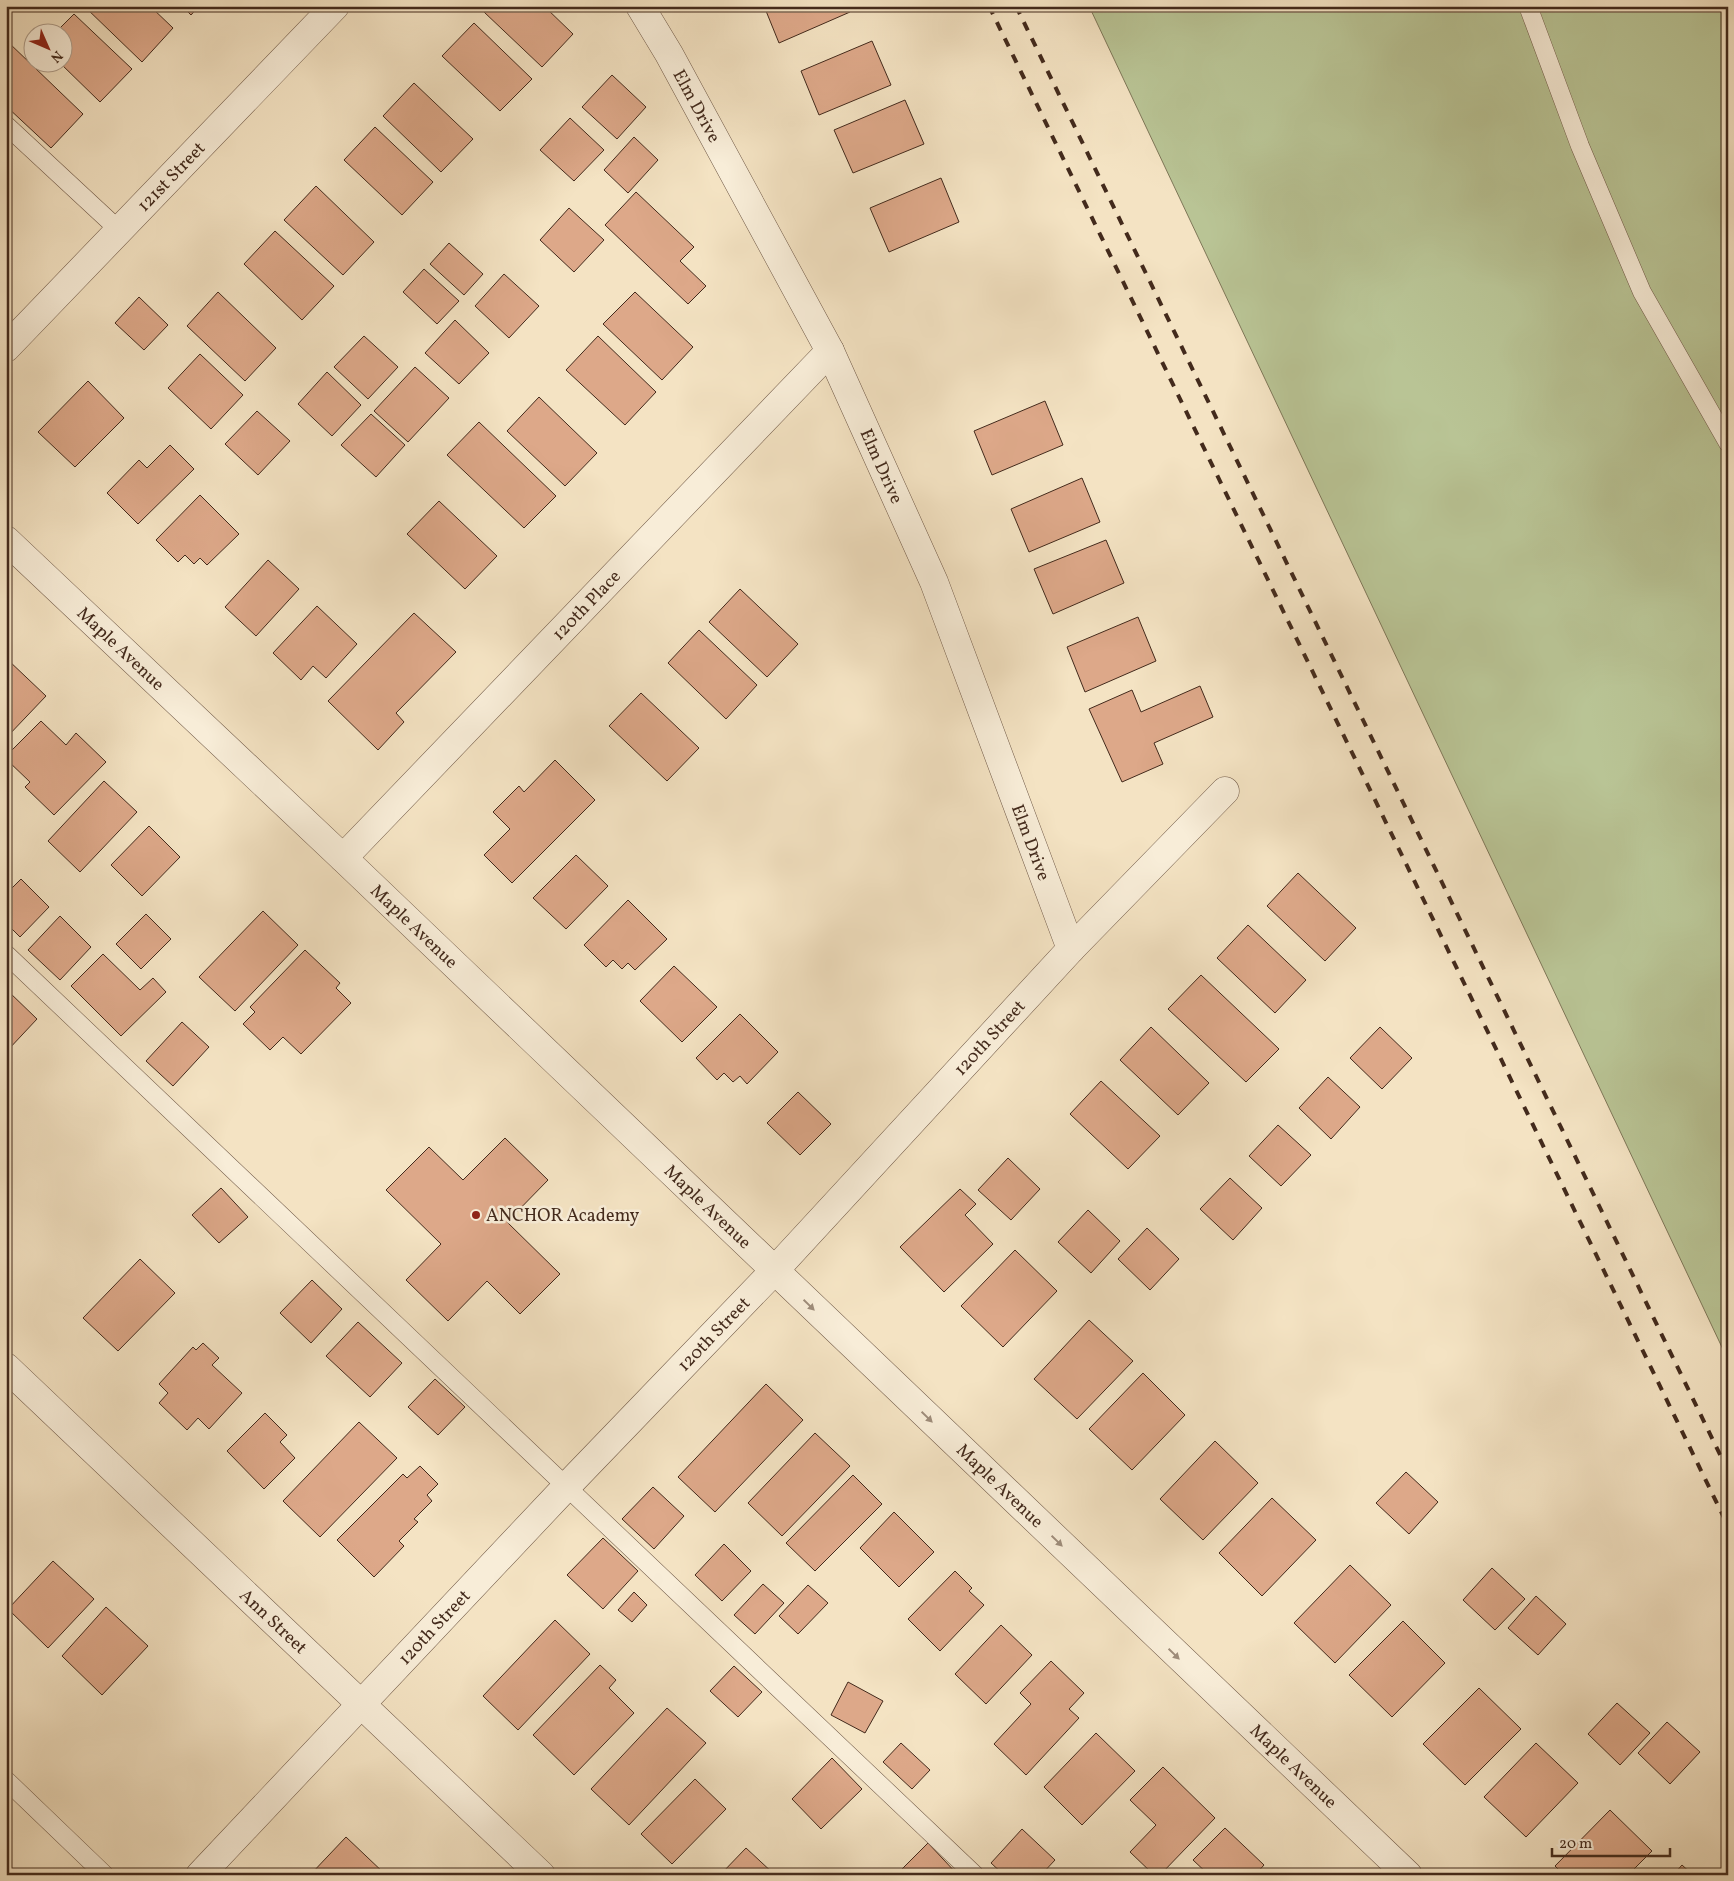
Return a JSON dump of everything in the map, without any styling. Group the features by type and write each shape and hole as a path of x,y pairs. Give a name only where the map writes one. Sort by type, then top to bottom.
{"street":[{"name":"121st Street","path":"6,348 335,6"},
{"name":"Elm Drive","path":"640,6 669,54 830,351 934,582 1071,950"},
{"name":"120th Place","path":"343,858 830,351"},
{"name":"Maple Avenue","path":"6,540 343,858 1408,1875"},
{"name":"120th Street","path":"200,1875 567,1486 774,1271 1071,950 1225,791"},
{"name":"Ann Street","path":"6,1367 540,1875"}],"lane":[{"path":"1528,6 1580,146 1642,292 1728,443"},
{"path":"6,125 119,230"},
{"path":"6,954 975,1875"},
{"path":"6,1780 106,1875"}],"green space":[{"path":"1089,6 1728,6 1728,1360"}],"building":[{"path":"84,6 150,6 173,28 142,62"},
{"path":"182,6 199,6 191,15"},
{"path":"489,6 544,6 573,34 542,67 484,12"},
{"path":"764,6 847,6 850,12 779,43"},
{"path":"74,14 132,69 100,102 69,72 72,72 72,22 66,22"},
{"path":"474,23 532,79 500,111 442,56"},
{"path":"7,41 22,55 22,72 39,72 83,114 51,148 6,106"},
{"path":"872,41 891,85 819,115 801,71"},
{"path":"612,75 646,107 617,139 582,107"},
{"path":"414,83 473,139 441,172 383,116"},
{"path":"905,100 924,144 853,173 834,130"},
{"path":"570,118 604,150 574,181 540,150"},
{"path":"375,127 433,182 402,215 344,160"},
{"path":"634,137 658,160 628,193 604,170"},
{"path":"941,178 959,222 889,252 870,208"},
{"path":"316,186 374,242 343,275 284,220"},
{"path":"636,192 694,247 680,261 706,286 688,304 605,225"},
{"path":"569,208 604,240 574,272 540,240"},
{"path":"275,231 334,286 302,320 244,264"},
{"path":"449,243 483,274 464,295 430,264"},
{"path":"424,269 459,301 437,324 403,292"},
{"path":"504,274 539,306 509,338 475,306"},
{"path":"218,292 276,348 245,381 187,326"},
{"path":"635,292 693,347 662,380 603,324"},
{"path":"139,297 168,325 144,350 115,323"},
{"path":"455,320 489,353 459,384 425,353"},
{"path":"364,336 398,367 368,399 334,367"},
{"path":"598,336 656,392 625,425 566,370"},
{"path":"200,354 243,395 211,429 168,388"},
{"path":"415,367 449,398 408,442 374,411"},
{"path":"327,372 361,405 332,436 298,404"},
{"path":"88,381 124,418 75,467 38,432"},
{"path":"539,397 597,453 565,486 507,431"},
{"path":"1045,401 1063,445 992,475 974,431"},
{"path":"257,411 290,441 258,475 225,444"},
{"path":"371,414 405,445 376,477 341,445"},
{"path":"479,422 556,496 524,528 447,455"},
{"path":"170,445 194,469 138,524 107,493 139,460 147,468"},
{"path":"1082,478 1100,522 1029,552 1011,509"},
{"path":"200,495 239,534 207,565 200,558 194,564 185,555 178,562 156,540"},
{"path":"439,501 497,556 465,589 407,534"},
{"path":"1106,540 1124,583 1053,614 1034,569"},
{"path":"268,560 299,589 256,636 225,607"},
{"path":"740,589 798,644 767,677 709,622"},
{"path":"317,606 357,644 326,678 313,666 301,680 273,653"},
{"path":"414,613 456,652 396,713 404,722 378,750 328,701"},
{"path":"1138,617 1156,661 1085,692 1067,647"},
{"path":"699,630 757,685 726,719 668,663"},
{"path":"6,660 46,696 6,738"},
{"path":"1200,686 1213,717 1154,743 1163,764 1122,782 1089,709 1132,690 1141,712"},
{"path":"641,693 699,748 667,781 609,726"},
{"path":"41,721 66,745 76,733 106,762 54,815 25,787 30,782 6,759 6,756"},
{"path":"555,760 595,800 512,883 484,855 510,829 493,812 519,786 524,792"},
{"path":"104,781 137,812 80,872 48,841"},
{"path":"149,826 180,857 142,896 111,865"},
{"path":"576,855 608,886 566,929 533,898"},
{"path":"1298,873 1356,928 1325,961 1267,906"},
{"path":"21,879 49,907 20,937 6,923 6,894"},
{"path":"628,900 667,939 635,970 628,963 622,969 613,960 606,967 584,945"},
{"path":"263,911 298,945 235,1011 199,977"},
{"path":"146,914 171,939 141,969 116,944"},
{"path":"60,916 91,947 60,980 28,950"},
{"path":"1248,925 1306,980 1275,1013 1217,958"},
{"path":"305,950 340,983 336,988 351,1003 301,1054 283,1037 270,1050 243,1024 255,1012 250,1007"},
{"path":"103,954 140,990 153,978 166,992 121,1036 71,986"},
{"path":"674,966 717,1007 682,1042 640,1001"},
{"path":"1201,975 1279,1049 1246,1082 1168,1009"},
{"path":"8,991 37,1019 7,1051 6,993"},
{"path":"740,1014 778,1052 747,1084 740,1076 733,1082 724,1073 717,1080 696,1058"},
{"path":"182,1022 209,1047 173,1086 146,1061"},
{"path":"1151,1027 1209,1083 1178,1115 1120,1060"},
{"path":"1380,1027 1412,1058 1382,1089 1350,1058"},
{"path":"1328,1077 1360,1107 1331,1139 1299,1108"},
{"path":"1101,1081 1160,1136 1128,1169 1070,1114"},
{"path":"798,1092 831,1124 800,1155 767,1123"},
{"path":"1278,1125 1311,1155 1281,1186 1249,1156"},
{"path":"505,1138 548,1180 507,1222 560,1274 520,1314 487,1281 448,1321 406,1280 441,1244 386,1190 429,1147 463,1180"},
{"path":"1008,1158 1040,1189 1011,1220 978,1190"},
{"path":"1230,1178 1262,1208 1233,1240 1200,1209"},
{"path":"221,1188 248,1217 219,1243 192,1215"},
{"path":"960,1189 976,1204 965,1215 993,1244 944,1292 900,1247"},
{"path":"1088,1210 1120,1241 1091,1273 1058,1242"},
{"path":"1147,1228 1179,1259 1150,1290 1118,1259"},
{"path":"1015,1250 1057,1291 1003,1347 961,1306"},
{"path":"140,1259 175,1293 118,1351 83,1318"},
{"path":"312,1280 342,1309 311,1343 280,1313"},
{"path":"1089,1320 1133,1361 1077,1419 1034,1379"},
{"path":"358,1322 402,1363 370,1397 326,1356"},
{"path":"203,1343 219,1358 212,1365 242,1393 209,1429 198,1418 187,1430 159,1403 168,1393 159,1384 193,1347 196,1350"},
{"path":"1143,1373 1185,1415 1132,1470 1089,1429"},
{"path":"435,1379 465,1407 438,1435 408,1407"},
{"path":"766,1384 803,1420 715,1512 678,1477"},
{"path":"265,1413 287,1435 280,1442 295,1458 264,1489 227,1451"},
{"path":"359,1422 397,1458 320,1537 283,1501"},
{"path":"815,1433 850,1466 782,1536 748,1503"},
{"path":"1215,1441 1258,1483 1203,1540 1160,1499"},
{"path":"420,1466 438,1484 427,1495 432,1501 414,1519 418,1522 399,1541 404,1546 374,1577 337,1540 403,1474 407,1478"},
{"path":"1406,1472 1438,1502 1409,1534 1376,1503"},
{"path":"853,1475 882,1504 815,1571 786,1543"},
{"path":"653,1487 684,1516 654,1549 622,1519"},
{"path":"1272,1498 1316,1540 1262,1596 1219,1553"},
{"path":"894,1512 934,1552 899,1587 860,1548"},
{"path":"603,1538 638,1571 603,1609 567,1575"},
{"path":"724,1544 751,1571 722,1601 695,1575"},
{"path":"53,1561 94,1599 48,1648 8,1609"},
{"path":"1350,1565 1391,1605 1335,1663 1294,1623"},
{"path":"1492,1568 1525,1599 1495,1630 1463,1600"},
{"path":"955,1571 972,1588 969,1591 984,1605 940,1651 908,1619"},
{"path":"763,1584 784,1603 755,1634 734,1615"},
{"path":"808,1585 828,1603 798,1634 779,1616"},
{"path":"634,1592 647,1605 632,1622 618,1610"},
{"path":"1536,1596 1566,1624 1538,1655 1508,1628"},
{"path":"106,1607 148,1646 102,1695 62,1656"},
{"path":"555,1620 590,1654 518,1730 483,1696"},
{"path":"1403,1621 1445,1663 1392,1717 1349,1675"},
{"path":"1001,1625 1032,1655 986,1704 955,1674"},
{"path":"1051,1661 1084,1693 1069,1709 1079,1718 1026,1775 994,1744 1031,1704 1020,1693"},
{"path":"600,1665 616,1680 609,1688 634,1713 574,1775 533,1735"},
{"path":"734,1666 762,1692 738,1717 710,1691"},
{"path":"848,1682 883,1701 865,1733 831,1715"},
{"path":"1479,1688 1521,1729 1465,1785 1423,1744"},
{"path":"1617,1703 1650,1733 1620,1765 1588,1734"},
{"path":"667,1708 706,1743 629,1825 591,1789"},
{"path":"1667,1722 1700,1752 1670,1784 1638,1753"},
{"path":"1096,1733 1135,1771 1082,1825 1044,1787"},
{"path":"901,1743 930,1770 912,1789 883,1762"},
{"path":"1536,1743 1578,1783 1526,1837 1484,1797"},
{"path":"832,1758 862,1789 821,1829 792,1799"},
{"path":"1163,1767 1215,1818 1160,1875 1154,1875 1130,1852 1156,1825 1130,1800"},
{"path":"695,1779 726,1809 672,1864 641,1834"},
{"path":"1610,1810 1652,1851 1628,1875 1564,1875 1555,1866"},
{"path":"1225,1828 1264,1865 1255,1875 1209,1875 1193,1860"},
{"path":"1022,1829 1055,1860 1041,1875 1004,1875 991,1863"},
{"path":"346,1837 386,1875 310,1875"},
{"path":"928,1843 958,1875 896,1875"},
{"path":"746,1848 775,1875 720,1875"},
{"path":"1682,1865 1693,1875 1673,1875"},
{"path":"1661,1870 1666,1875 1656,1875"}],"railway":[{"path":"989,6 1728,1526"},
{"path":"1016,6 1728,1471"}],"place":[{"name":"ANCHOR Academy","path":"476,1215"}]}
